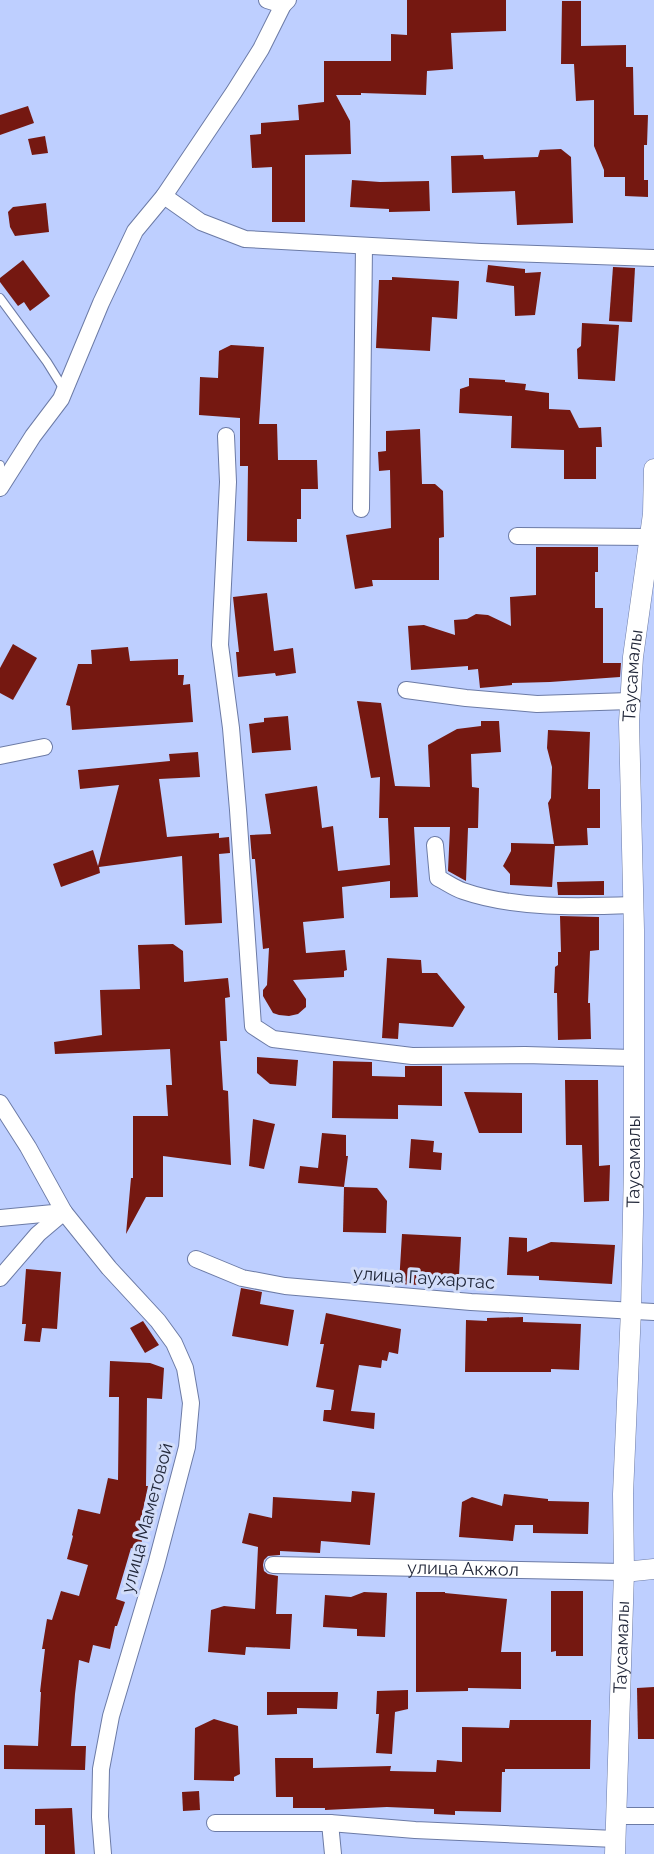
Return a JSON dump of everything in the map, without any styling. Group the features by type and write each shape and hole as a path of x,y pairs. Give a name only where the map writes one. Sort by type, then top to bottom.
{"street":[{"path":"1,486 33,436 61,399 101,303 135,231 164,196 261,49 280,2"},
{"path":"164,196 201,222 245,239 481,252 654,258"},
{"path":"361,509 364,246"},
{"path":"226,436 228,482 220,645 231,728 253,1026 273,1039 412,1056 525,1055 633,1058"},
{"name":"Таусамалы","path":"615,1846 624,1572 623,1494 631,1310 634,1166 630,701 633,657 650,571 654,469"},
{"path":"517,536 650,537"},
{"path":"406,690 537,705 630,701"},
{"path":"0,756 44,747"},
{"path":"435,845 438,878 462,891 510,902 576,907 633,905"},
{"name":"улица Маметовой","path":"0,1103 28,1147 64,1212 109,1268 159,1321 174,1343 185,1368 191,1403 187,1447 156,1565 111,1716 101,1769 100,1817 103,1854"},
{"path":"0,1218 64,1212"},
{"path":"0,1278 38,1234 64,1212"},
{"name":"улица Гаухартас","path":"196,1259 242,1278 285,1286 471,1302 654,1312"},
{"name":"улица Акжол","path":"273,1564 624,1572 654,1569"},
{"path":"617,1816 654,1816"},
{"path":"215,1823 330,1823 615,1846"},
{"path":"330,1823 333,1854"}],"lane":[{"path":"0,298 47,362 65,391"},
{"path":"0,465 1,486"}],"building":[{"path":"407,0 506,0 506,31 451,33 453,69 427,71 426,95 361,93 361,95 336,95 350,121 351,154 305,155 305,222 272,222 272,167 252,168 250,135 261,134 261,123 299,120 298,105 324,102 324,61 391,61 391,34 407,35"},
{"path":"562,1 581,1 581,46 626,45 626,67 633,67 634,115 648,115 647,145 644,145 644,180 648,180 648,197 625,196 625,177 604,177 604,170 594,146 594,100 576,101 574,64 561,64"},
{"path":"28,106 34,123 0,135 0,115"},
{"path":"45,136 48,153 32,155 28,139"},
{"path":"561,149 571,157 573,223 517,225 515,191 452,193 451,156 483,155 484,159 538,157 540,150"},
{"path":"352,180 429,181 430,211 389,212 389,209 350,207"},
{"path":"46,203 49,232 15,236 10,227 8,212 13,207"},
{"path":"23,260 50,296 30,311 24,302 18,306 0,282 0,278"},
{"path":"488,265 525,269 525,273 541,272 535,315 515,316 514,286 486,282"},
{"path":"613,267 635,268 632,322 609,321"},
{"path":"392,277 459,281 457,319 432,317 430,351 376,348 379,280 392,280"},
{"path":"582,323 619,325 615,381 578,379 577,349 581,346"},
{"path":"231,345 264,347 259,424 277,424 278,460 317,460 318,489 301,489 301,519 297,519 297,542 247,541 248,466 240,466 240,418 199,415 200,377 218,378 219,351"},
{"path":"469,378 526,384 525,390 549,393 549,409 570,410 579,428 601,427 602,447 596,447 596,479 564,479 564,450 511,448 512,416 459,413 460,389 469,386"},
{"path":"420,429 422,484 435,484 443,491 444,537 439,538 439,580 372,580 373,586 355,589 346,535 391,528 390,470 379,471 378,452 386,451 386,431"},
{"path":"536,547 598,547 595,608 603,608 603,663 621,663 620,677 512,683 512,685 480,688 478,669 468,670 468,666 411,670 408,626 424,625 455,635 454,620 467,619 476,614 488,615 511,626 510,597 536,595"},
{"path":"267,593 274,651 293,648 296,673 238,677 236,652 239,652 233,597"},
{"path":"13,644 37,658 13,700 0,693 0,668"},
{"path":"128,647 130,661 178,659 178,675 184,675 183,685 190,684 193,722 72,730 70,706 66,705 78,664 92,664 91,650"},
{"path":"357,701 381,703 395,786 430,787 428,745 457,729 481,726 481,721 499,721 501,752 471,754 472,787 479,788 478,828 468,828 466,881 448,871 450,827 414,827 418,897 390,898 390,881 342,887 344,918 303,922 306,953 345,950 347,970 344,971 344,977 293,980 306,999 306,1007 298,1014 279,1015 273,1013 263,996 263,990 267,985 269,948 263,949 255,859 252,859 250,835 271,834 265,794 317,786 322,828 333,826 338,871 390,865 388,818 379,818 380,777 371,778"},
{"path":"288,716 291,750 252,753 249,724 264,722 264,718"},
{"path":"548,730 590,732 588,789 600,789 600,828 587,828 588,845 555,846 552,887 510,885 510,874 503,866 511,851 511,843 554,844 548,803 551,798 552,767 547,748"},
{"path":"198,752 200,777 159,779 167,837 219,833 219,838 229,837 230,853 219,854 222,923 185,925 182,856 99,867 100,873 61,887 53,864 93,850 98,866 119,785 80,789 78,770 170,761 169,754"},
{"path":"604,881 604,895 558,895 557,882"},
{"path":"560,916 599,917 599,950 590,951 588,1003 590,1003 591,1039 558,1040 557,993 554,993 555,967 558,965 558,952 561,952"},
{"path":"173,944 183,951 184,982 228,978 230,997 225,998 227,1041 220,1041 223,1090 228,1091 231,1165 163,1156 163,1197 146,1197 126,1234 131,1178 133,1178 133,1116 168,1116 166,1085 172,1085 170,1049 55,1054 54,1042 102,1035 100,990 140,989 138,945"},
{"path":"387,958 421,960 422,973 437,973 465,1007 453,1027 399,1023 398,1039 382,1038"},
{"path":"257,1057 298,1060 296,1086 270,1084 257,1073"},
{"path":"333,1061 372,1062 372,1076 405,1077 405,1066 442,1066 442,1106 398,1105 398,1119 332,1118"},
{"path":"565,1080 598,1080 599,1166 610,1165 609,1201 584,1202 582,1145 566,1145"},
{"path":"464,1092 522,1093 522,1133 479,1133"},
{"path":"253,1119 275,1124 264,1169 249,1166"},
{"path":"322,1133 346,1135 346,1156 348,1156 344,1187 298,1183 300,1166 318,1168"},
{"path":"411,1139 434,1141 433,1152 442,1153 441,1170 409,1168"},
{"path":"344,1187 377,1188 387,1201 386,1233 343,1232"},
{"path":"402,1234 461,1237 459,1276 421,1274 420,1285 399,1284"},
{"path":"509,1237 527,1238 527,1252 551,1242 615,1245 612,1284 539,1280 539,1276 507,1275"},
{"path":"26,1269 61,1272 57,1329 42,1328 40,1342 24,1341 26,1324 22,1324"},
{"path":"241,1288 262,1292 260,1304 294,1310 288,1346 232,1336"},
{"path":"326,1313 401,1329 398,1354 389,1352 387,1361 382,1360 381,1368 359,1365 351,1411 375,1413 374,1429 323,1421 324,1410 331,1410 334,1390 316,1387 324,1344 320,1344"},
{"path":"523,1317 523,1322 581,1324 579,1370 465,1372 466,1320 487,1321 487,1318"},
{"path":"143,1321 159,1345 145,1353 130,1328"},
{"path":"110,1361 150,1363 164,1368 162,1399 147,1398 146,1486 148,1486 141,1519 146,1520 140,1550 131,1548 116,1599 125,1602 117,1626 115,1626 110,1649 93,1645 89,1663 79,1660 71,1746 86,1746 85,1770 4,1769 4,1745 38,1746 40,1692 45,1649 42,1649 47,1619 52,1620 61,1591 79,1596 88,1565 67,1559 78,1509 100,1514 108,1478 118,1480 119,1397 109,1397"},
{"path":"352,1491 375,1493 370,1545 321,1541 320,1553 280,1551 280,1555 268,1556 264,1560 264,1571 278,1576 276,1614 292,1614 290,1649 246,1647 245,1655 208,1652 211,1610 224,1606 255,1609 258,1547 242,1543 249,1513 272,1518 273,1497 351,1502"},
{"path":"504,1494 548,1499 548,1501 589,1502 588,1534 533,1533 533,1525 515,1525 513,1541 459,1537 462,1502 472,1497 502,1506"},
{"path":"551,1591 583,1591 583,1656 556,1656 556,1651 551,1652"},
{"path":"364,1592 387,1593 385,1637 357,1636 357,1629 323,1627 325,1595 351,1597"},
{"path":"416,1592 445,1592 507,1599 501,1652 521,1652 521,1689 468,1688 468,1691 416,1692"},
{"path":"654,1687 654,1739 638,1739 637,1688"},
{"path":"408,1690 408,1709 395,1712 392,1754 376,1753 379,1714 376,1714 377,1691"},
{"path":"267,1692 338,1692 337,1709 297,1708 297,1714 267,1715"},
{"path":"214,1719 238,1726 240,1774 234,1777 234,1781 194,1780 195,1728"},
{"path":"510,1720 591,1720 590,1769 505,1769 505,1772 502,1772 501,1812 455,1811 455,1815 434,1814 434,1809 293,1808 293,1797 276,1797 275,1758 313,1758 313,1768 391,1766 390,1771 436,1772 437,1760 462,1762 462,1727 509,1728"},
{"path":"199,1791 200,1810 183,1811 182,1792"},
{"path":"72,1808 75,1854 45,1854 45,1825 35,1825 35,1809"}]}
